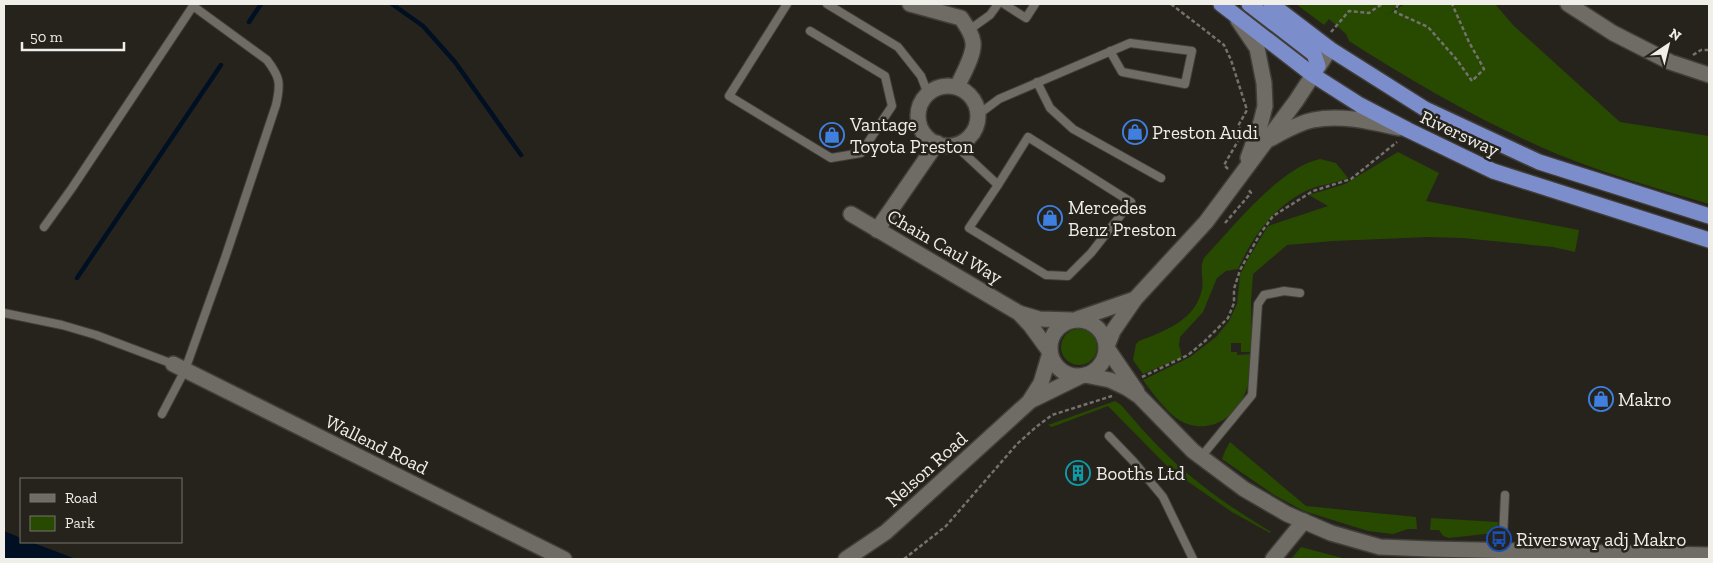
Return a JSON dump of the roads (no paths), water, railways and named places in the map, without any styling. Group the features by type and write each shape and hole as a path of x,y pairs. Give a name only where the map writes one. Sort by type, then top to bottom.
{"highway":[{"path":"1249,4 1314,54 1316,71"},
{"name":"Riversway","path":"1271,4 1425,108 1539,162 1709,216"},
{"name":"Riversway","path":"1226,8 1316,71 1360,105 1492,171 1709,240"}],"street":[{"path":"910,4 961,18 969,30 974,43 957,86"},
{"path":"1568,4 1613,33 1670,62 1709,75"},
{"path":"1226,8 1248,33 1257,48 1264,83 1264,106 1261,122 1242,174"},
{"path":"1083,376 1094,372 1101,366 1113,331 1135,299 1206,222 1316,71 1329,42"},
{"path":"957,86 967,92 976,104 979,114 977,126 972,135 964,142 955,145 944,146 930,139 922,131 919,121 919,111 922,102 928,94 940,87 957,86"},
{"path":"1267,140 1313,120 1335,119 1372,122 1408,130"},
{"path":"877,230 937,143"},
{"name":"Chain Caul Way","path":"851,214 1019,313 1040,318 1074,320"},
{"path":"1134,387 1110,380 1064,373 1053,361 1050,343 1053,335 1064,323 1135,299"},
{"name":"Chain Caul Way","path":"1019,313 1050,352"},
{"path":"1074,320 1085,320 1094,324 1100,330 1105,338 1107,347 1134,387 1201,457 1244,489 1287,514 1331,533 1380,547 1502,555 1709,555"},
{"name":"Nelson Road","path":"846,559 886,532 1029,402 1042,383 1050,352"},
{"name":"Wallend Road","path":"179,367 564,559"},
{"name":"Nelson Road","path":"1029,402 1083,376"},
{"path":"1273,559 1304,521"}],"lane":[{"path":"787,4 729,96 831,158 861,153 892,106 885,76 810,31"},
{"path":"827,4 898,47 921,76 928,94"},
{"path":"969,30 990,15 998,4"},
{"path":"1004,4 1026,18 1035,4"},
{"path":"44,227 72,188 191,5 266,60 279,79 279,91 226,258 179,367 162,414"},
{"path":"979,114 999,98 1110,51 1130,43 1192,51 1185,84 1122,72 1110,51"},
{"path":"1037,82 1050,108 1073,129 1161,178"},
{"path":"1028,137 1131,202 1091,253 1068,276 1046,275 968,228 998,185 1028,137"},
{"path":"955,145 998,185"},
{"path":"1201,457 1252,395 1258,304 1264,295 1284,292 1300,293"},
{"path":"4,312 96,334 179,367"},
{"path":"1109,436 1163,497 1193,559"},
{"path":"1502,555 1505,495"}],"water":[{"path":"4,531 20,538 20,543 34,543 76,559 4,559"}],"waterway":[{"path":"249,22 261,4"},
{"path":"392,4 423,26 455,62 521,155"},
{"path":"77,278 221,65"}],"place":[{"name":"Preston Audi","path":"1135,132"},
{"name":"Vantage Toyota Preston","path":"832,135"},
{"name":"Mercedes Benz Preston","path":"1050,218"},
{"name":"Makro","path":"1601,399"},
{"name":"Booths Ltd","path":"1078,473"},
{"name":"Riversway adj Makro","path":"1499,539"}]}
